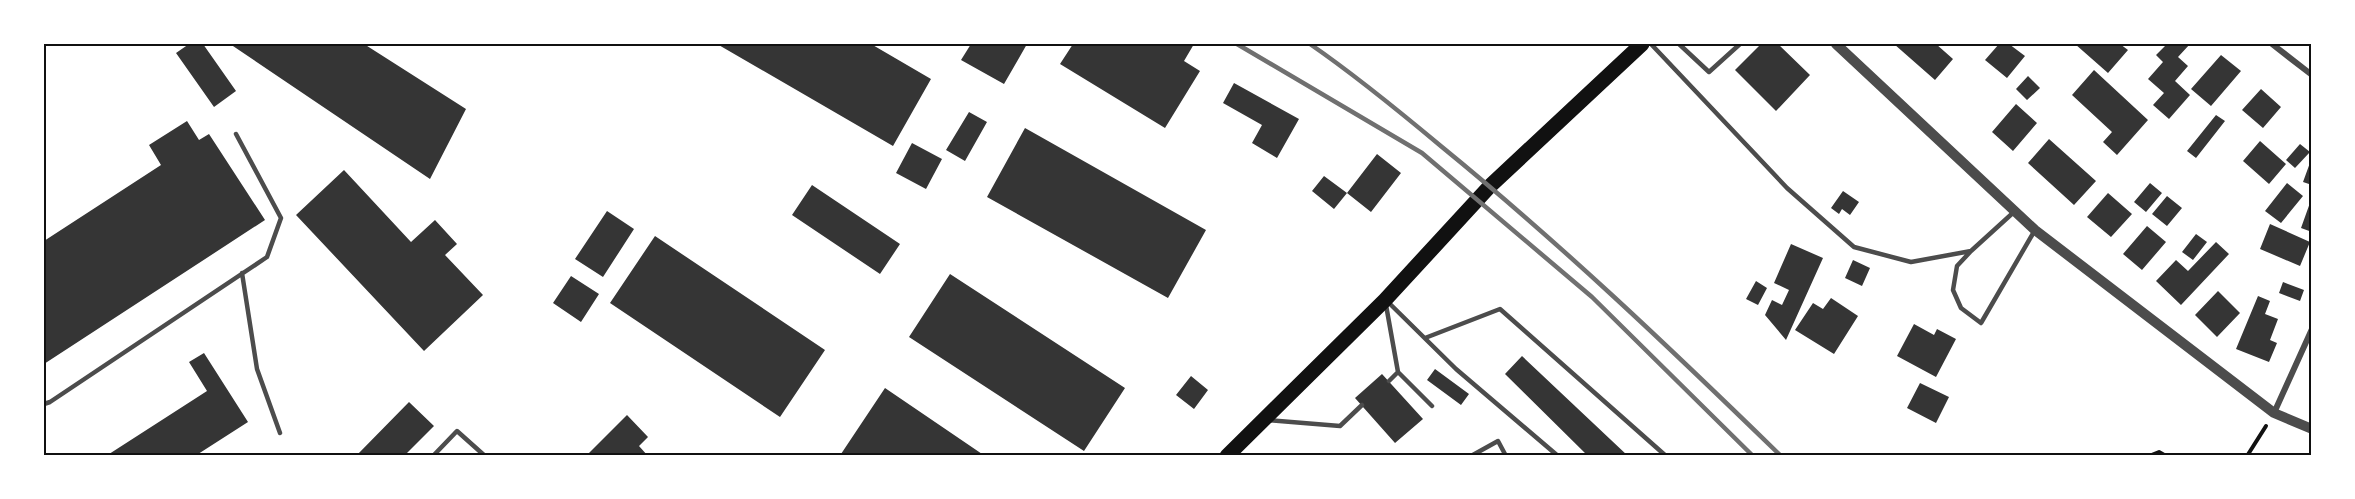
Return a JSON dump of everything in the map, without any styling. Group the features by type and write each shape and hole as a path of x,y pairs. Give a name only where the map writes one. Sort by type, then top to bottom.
{"main road":[{"path":"1227,456 1385,300 1491,186 1642,44"}],"street":[{"path":"1836,44 2035,230 2274,413 2312,429"},
{"path":"2272,44 2312,75"},
{"path":"2274,413 2312,329"}],"lane":[{"path":"1651,44 1786,188 1854,247 1911,262 1971,251"},
{"path":"1679,44 1709,72 1740,44"},
{"path":"44,404 267,257 281,218 236,134"},
{"path":"2015,211 1957,266 1953,290 1961,308 1981,323 2035,230"},
{"path":"242,273 257,369 280,433"},
{"path":"1385,300 1456,369 1558,456"},
{"path":"1385,300 1398,372 1432,406"},
{"path":"1425,338 1500,309 1666,456"},
{"path":"1389,381 1398,372"},
{"path":"1264,419 1340,426 1362,405"},
{"path":"433,456 457,431 485,456"},
{"path":"1471,456 1498,441 1506,456"}],"path":[{"path":"2247,456 2274,413"},
{"path":"2149,456 2159,452 2166,456"}],"building":[{"path":"189,44 203,44 236,91 214,107 176,53"},
{"path":"230,44 364,44 466,109 430,179"},
{"path":"717,44 871,44 931,79 893,146"},
{"path":"971,44 1027,44 1004,84 961,60"},
{"path":"1073,44 1194,44 1184,61 1200,71 1165,128 1060,64"},
{"path":"1761,44 1778,44 1810,75 1776,111 1735,70"},
{"path":"1894,44 1936,44 1953,59 1935,80"},
{"path":"1999,44 2009,44 2025,56 2007,78 1985,60"},
{"path":"2075,44 2120,44 2128,50 2108,73"},
{"path":"2163,44 2190,44 2178,57 2188,66 2175,81 2190,95 2169,119 2153,105 2164,93 2148,79 2163,62 2156,55 2165,46"},
{"path":"2221,55 2241,71 2211,106 2191,89"},
{"path":"2094,70 2148,120 2117,155 2103,142 2112,132 2072,95"},
{"path":"2028,76 2040,88 2027,100 2016,89"},
{"path":"1234,83 1299,119 1277,158 1252,143 1262,125 1223,103"},
{"path":"2261,89 2281,107 2263,128 2242,110"},
{"path":"2016,104 2037,123 2013,151 1992,132"},
{"path":"969,112 987,122 965,161 946,150"},
{"path":"2216,115 2225,121 2196,158 2187,151"},
{"path":"187,121 199,140 209,134 265,220 44,364 44,241 161,165 149,145"},
{"path":"1025,128 1206,230 1168,298 987,197"},
{"path":"2049,139 2096,181 2074,205 2028,163"},
{"path":"2260,141 2286,164 2269,184 2243,161"},
{"path":"912,143 942,159 926,189 896,173"},
{"path":"2300,144 2310,152 2295,168 2286,160"},
{"path":"1377,154 1401,173 1371,212 1347,193"},
{"path":"2312,161 2312,185 2303,182"},
{"path":"344,170 411,242 435,220 457,244 445,255 483,295 424,351 296,215"},
{"path":"1324,176 1347,193 1334,209 1312,191"},
{"path":"2150,183 2162,193 2146,212 2134,202"},
{"path":"2287,183 2303,196 2281,223 2265,211"},
{"path":"812,185 900,244 880,274 792,215"},
{"path":"1843,191 1859,202 1850,215 1842,209 1839,214 1831,208"},
{"path":"2108,193 2132,214 2111,237 2087,217"},
{"path":"2167,196 2182,208 2167,226 2152,214"},
{"path":"2312,200 2312,232 2301,228"},
{"path":"607,211 634,229 603,277 575,259"},
{"path":"2270,224 2310,242 2300,266 2260,249"},
{"path":"2147,226 2166,242 2142,270 2123,254"},
{"path":"2196,234 2207,242 2193,260 2182,252"},
{"path":"655,236 825,350 780,417 610,303"},
{"path":"2216,242 2229,254 2181,305 2156,281 2176,260 2188,271"},
{"path":"1791,244 1823,258 1786,340 1765,315 1772,300 1782,305 1789,290 1774,283"},
{"path":"1853,260 1870,268 1862,286 1845,278"},
{"path":"950,274 1125,388 1084,451 909,337"},
{"path":"571,276 599,294 581,322 553,303"},
{"path":"1756,281 1767,288 1758,305 1746,299"},
{"path":"2283,282 2304,290 2300,301 2279,293"},
{"path":"2218,291 2240,313 2217,337 2195,315"},
{"path":"2258,296 2270,301 2265,314 2278,319 2270,340 2277,343 2269,362 2236,349"},
{"path":"1831,298 1858,316 1834,354 1795,330 1813,303 1823,309"},
{"path":"1914,324 1934,335 1937,329 1956,339 1936,377 1897,356"},
{"path":"204,353 248,422 195,456 106,456 207,391 189,362"},
{"path":"1522,356 1628,456 1588,456 1505,374"},
{"path":"1435,369 1469,394 1461,405 1427,380"},
{"path":"1382,374 1423,419 1395,443 1355,398"},
{"path":"1191,376 1208,390 1194,409 1176,395"},
{"path":"1920,383 1949,397 1936,423 1907,408"},
{"path":"885,388 985,456 843,456 841,454"},
{"path":"409,402 434,426 404,456 356,456"},
{"path":"627,415 648,437 639,446 648,456 586,456"}],"railway":[{"path":"1237,44 1422,153 1592,297 1753,456"},
{"path":"1310,44 1393,107 1530,221 1657,337 1781,456"}]}
